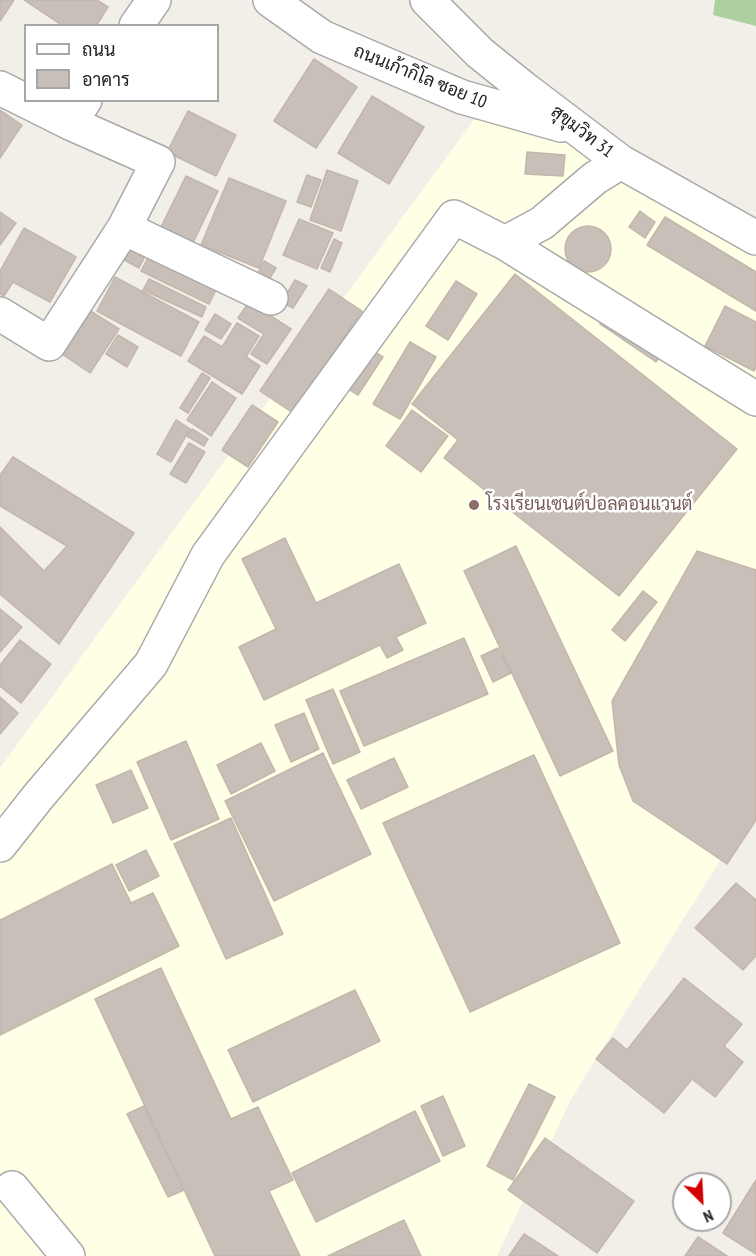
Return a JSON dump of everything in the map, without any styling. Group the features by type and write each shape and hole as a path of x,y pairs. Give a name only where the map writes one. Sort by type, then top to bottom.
{"street":[{"path":"137,24 154,0"},
{"name":"ถนนเก้ากิโล ซอย 10","path":"270,0 322,37 462,97 580,131"},
{"name":"สุขุมวิท 31","path":"427,0 480,53 621,162 756,238"},
{"path":"0,88 24,95"},
{"path":"0,314 49,344 124,228 158,162 78,112 46,102"},
{"path":"505,243 542,223 595,178 621,162"},
{"path":"0,844 36,798 151,664 208,555 454,217 505,243 756,399"},
{"path":"124,228 272,298"},
{"path":"4,1188 68,1256"}],"shaded area":[{"name":"โรงเรียนเซนต์ปอลคอนแวนต์","path":"508,73 756,241 756,803 571,1099 497,1256 0,1256 0,768"}],"green space":[{"path":"715,0 756,0 756,26 713,15"}],"building":[{"path":"0,0 14,0 0,21"},
{"path":"24,0 97,0 108,7 97,24 60,24"},
{"path":"314,59 357,87 316,148 274,121"},
{"path":"372,96 424,127 389,184 338,153"},
{"path":"0,110 22,125 0,158"},
{"path":"188,111 236,135 216,176 167,152"},
{"path":"527,152 565,155 563,176 525,174"},
{"path":"327,170 358,181 341,231 310,220"},
{"path":"307,175 321,180 311,207 297,202"},
{"path":"186,176 218,191 191,247 159,231"},
{"path":"229,178 286,201 259,268 201,245"},
{"path":"640,211 655,222 645,238 629,227"},
{"path":"0,212 16,223 0,245"},
{"path":"665,217 756,272 756,311 647,245"},
{"path":"299,219 333,233 317,269 283,255"},
{"path":"588,226 604,233 611,249 604,265 588,272 572,265 565,249 572,233"},
{"path":"24,228 76,257 50,302 13,282 4,296 0,294 0,271"},
{"path":"127,238 149,249 139,268 117,256"},
{"path":"334,239 342,243 330,272 321,268"},
{"path":"151,252 219,284 209,304 141,271"},
{"path":"264,261 276,268 264,288 253,282"},
{"path":"515,274 737,449 619,596 444,458 458,440 412,404"},
{"path":"115,277 199,322 181,356 97,311"},
{"path":"149,279 206,307 202,317 143,290"},
{"path":"295,280 307,286 293,308 282,302"},
{"path":"456,281 477,294 448,340 426,326"},
{"path":"329,289 362,311 293,413 260,391"},
{"path":"249,302 291,329 267,364 251,354 264,334 238,318"},
{"path":"613,304 669,342 656,362 600,324"},
{"path":"725,306 756,322 756,367 754,371 705,346"},
{"path":"84,307 119,329 90,373 56,350"},
{"path":"215,314 231,324 221,339 205,330"},
{"path":"237,323 259,336 246,357 260,366 242,394 188,361 204,336 222,347"},
{"path":"118,335 138,347 127,367 106,354"},
{"path":"410,342 436,357 400,419 373,404"},
{"path":"364,345 383,357 358,395 339,383"},
{"path":"202,373 210,378 188,413 180,408"},
{"path":"212,382 236,398 211,436 187,420"},
{"path":"252,405 278,422 248,467 222,450"},
{"path":"412,410 448,436 421,472 386,446"},
{"path":"176,420 190,429 171,462 157,454"},
{"path":"192,429 208,439 204,446 187,436"},
{"path":"189,443 205,452 186,483 170,474"},
{"path":"13,457 134,533 59,644 0,594 0,527 44,571 67,546 0,506 0,475"},
{"path":"285,538 316,603 399,564 426,623 396,637 403,650 387,658 380,645 264,700 239,647 276,629 242,559"},
{"path":"516,546 613,751 560,776 464,571"},
{"path":"697,551 756,570 756,820 727,864 633,801 619,765 612,701"},
{"path":"643,591 657,602 625,641 612,630"},
{"path":"0,609 22,627 0,652"},
{"path":"464,638 488,694 364,746 340,691"},
{"path":"20,640 51,664 21,703 0,686 0,665"},
{"path":"498,648 511,673 493,682 481,656"},
{"path":"333,689 360,752 333,764 306,700"},
{"path":"0,697 18,713 0,734"},
{"path":"304,713 319,749 291,762 275,725"},
{"path":"186,741 219,819 171,840 137,762"},
{"path":"261,743 275,771 231,794 217,765"},
{"path":"323,753 371,854 274,901 225,801"},
{"path":"534,755 620,943 470,1012 383,823"},
{"path":"394,758 408,787 361,809 347,780"},
{"path":"131,770 148,808 113,823 96,785"},
{"path":"231,818 283,934 226,959 174,844"},
{"path":"146,850 159,876 129,891 116,865"},
{"path":"112,864 131,903 153,893 179,946 0,1035 0,920"},
{"path":"736,883 756,900 756,956 743,970 695,928"},
{"path":"161,968 231,1119 258,1107 293,1180 269,1191 300,1256 215,1256 95,999"},
{"path":"684,978 742,1024 724,1046 743,1062 715,1097 692,1079 664,1113 596,1059 613,1038 627,1050"},
{"path":"355,990 380,1041 253,1102 228,1050"},
{"path":"529,1084 555,1097 513,1180 487,1166"},
{"path":"443,1096 465,1146 443,1156 421,1106"},
{"path":"144,1106 184,1190 168,1197 127,1114"},
{"path":"415,1111 440,1161 316,1222 292,1173"},
{"path":"545,1138 634,1201 597,1253 508,1190"},
{"path":"756,1180 756,1254 723,1233 732,1232 732,1219"},
{"path":"404,1220 421,1256 328,1256"},
{"path":"524,1234 558,1256 509,1256"},
{"path":"698,1237 727,1256 685,1256"}],"place":[{"name":"โรงเรียนเซนต์ปอลคอนแวนต์","path":"474,505"}]}
